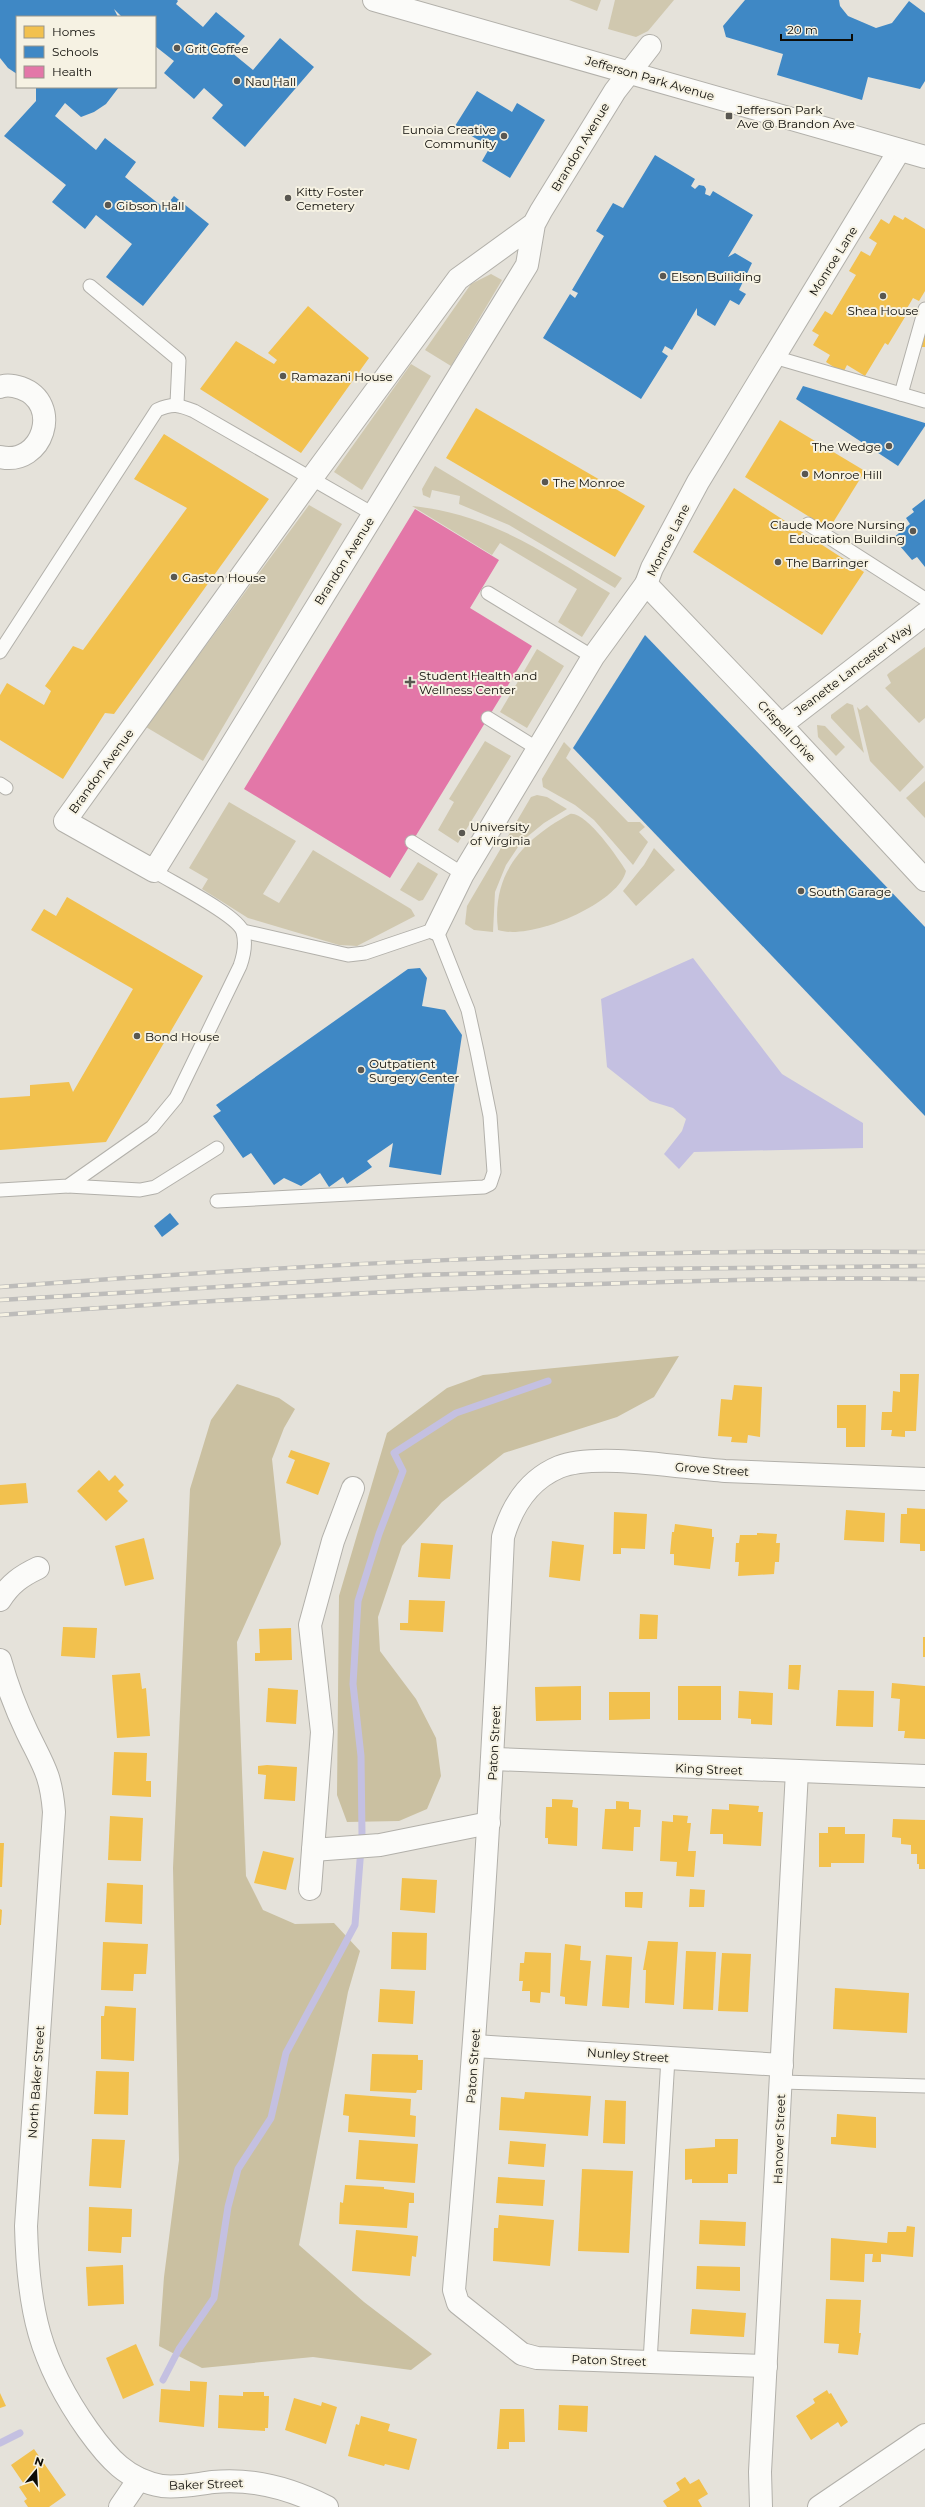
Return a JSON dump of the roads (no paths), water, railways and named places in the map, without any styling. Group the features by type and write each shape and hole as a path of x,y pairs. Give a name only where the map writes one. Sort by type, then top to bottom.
{"street":[{"name":"Jefferson Park Avenue","path":"374,0 925,157"},
{"name":"Brandon Avenue","path":"534,224 458,279 311,479 65,821 154,871 527,265 534,224 614,91 650,46"},
{"name":"Monroe Lane","path":"436,929 463,874 594,657 646,584 652,568 698,482 899,150"},
{"path":"0,386 16,386 27,390 37,398 43,409 45,421 44,433 30,452 19,458 0,457"},
{"name":"Crispell Drive","path":"646,584 781,724 925,880"},
{"name":"Jeanette Lancaster Way","path":"781,724 925,614"},
{"name":"Grove Street","path":"516,1505 523,1493 539,1478 559,1467 576,1462 598,1461 724,1471 925,1479"},
{"path":"310,1889 322,1732 310,1625 333,1541 353,1488"},
{"name":"Paton Street","path":"516,1505 509,1516 503,1538 494,1759 475,2046 454,2290 458,2303 522,2354 537,2358 766,2366"},
{"path":"0,1600 7,1588 21,1576 38,1568"},
{"name":"North Baker Street","path":"0,1660 6,1683 27,1732 45,1764 52,1788 54,1812 26,2226 28,2277 33,2311 54,2375 71,2406 113,2463 124,2472 139,2479"},
{"name":"King Street","path":"494,1759 925,1776"},
{"name":"Hanover Street","path":"761,2507 760,2472 797,1771"},
{"path":"313,1850 380,1845 489,1823"},
{"name":"Nunley Street","path":"475,2046 668,2058 781,2073"},
{"path":"819,2507 925,2435"},
{"path":"120,2507 139,2479"},
{"name":"Baker Street","path":"139,2479 163,2486 247,2482 280,2488 327,2507"}],"lane":[{"path":"90,286 179,360 177,404"},
{"path":"901,394 925,309"},
{"path":"774,357 925,401"},
{"path":"0,652 158,410 177,404 373,514"},
{"path":"808,524 925,599"},
{"path":"488,593 594,657"},
{"path":"488,718 538,749"},
{"path":"412,842 463,874"},
{"path":"154,871 230,916 243,931 348,955 364,952 436,929 468,1010 490,1116 494,1172 490,1184 484,1188 216,1201"},
{"path":"68,1186 152,1127 176,1098 240,966 244,954 243,931"},
{"path":"0,1190 68,1186 140,1190 155,1187 217,1148"},
{"path":"650,2362 668,2058"},
{"path":"781,2073 925,2086"}],"waterway":[{"path":"163,2380 179,2349 214,2298 228,2207 238,2169 271,2118 286,2053 355,1925 362,1835 361,1756 353,1684 358,1601 379,1534 403,1471 394,1453 456,1413 548,1381"},
{"path":"0,2443 20,2433"}],"railway":[{"path":"0,1287 231,1271 462,1259 578,1255 809,1251 925,1252"},
{"path":"0,1300 418,1275 650,1269 925,1266"},
{"path":"0,1315 265,1298 530,1286 777,1279 925,1279"}],"place":[{"name":"Grit Coffee","path":"177,48"},
{"name":"Nau Hall","path":"237,81"},
{"name":"Jefferson Park Ave @ Brandon Ave","path":"729,116"},
{"name":"Eunoia Creative Community","path":"504,136"},
{"name":"Kitty Foster Cemetery","path":"288,198"},
{"name":"Gibson Hall","path":"108,205"},
{"name":"Elson Builiding","path":"663,276"},
{"name":"Shea House","path":"883,296"},
{"name":"Ramazani House","path":"283,376"},
{"name":"The Wedge","path":"889,446"},
{"name":"Monroe Hill","path":"805,474"},
{"name":"The Monroe","path":"545,482"},
{"name":"Claude Moore Nursing Education Building","path":"913,531"},
{"name":"The Barringer","path":"778,562"},
{"name":"Gaston House","path":"174,577"},
{"name":"Student Health and Wellness Center","path":"410,682"},
{"name":"University of Virginia","path":"462,833"},
{"name":"South Garage","path":"801,891"},
{"name":"Bond House","path":"137,1036"},
{"name":"Outpatient Surgery Center","path":"361,1070"}]}
